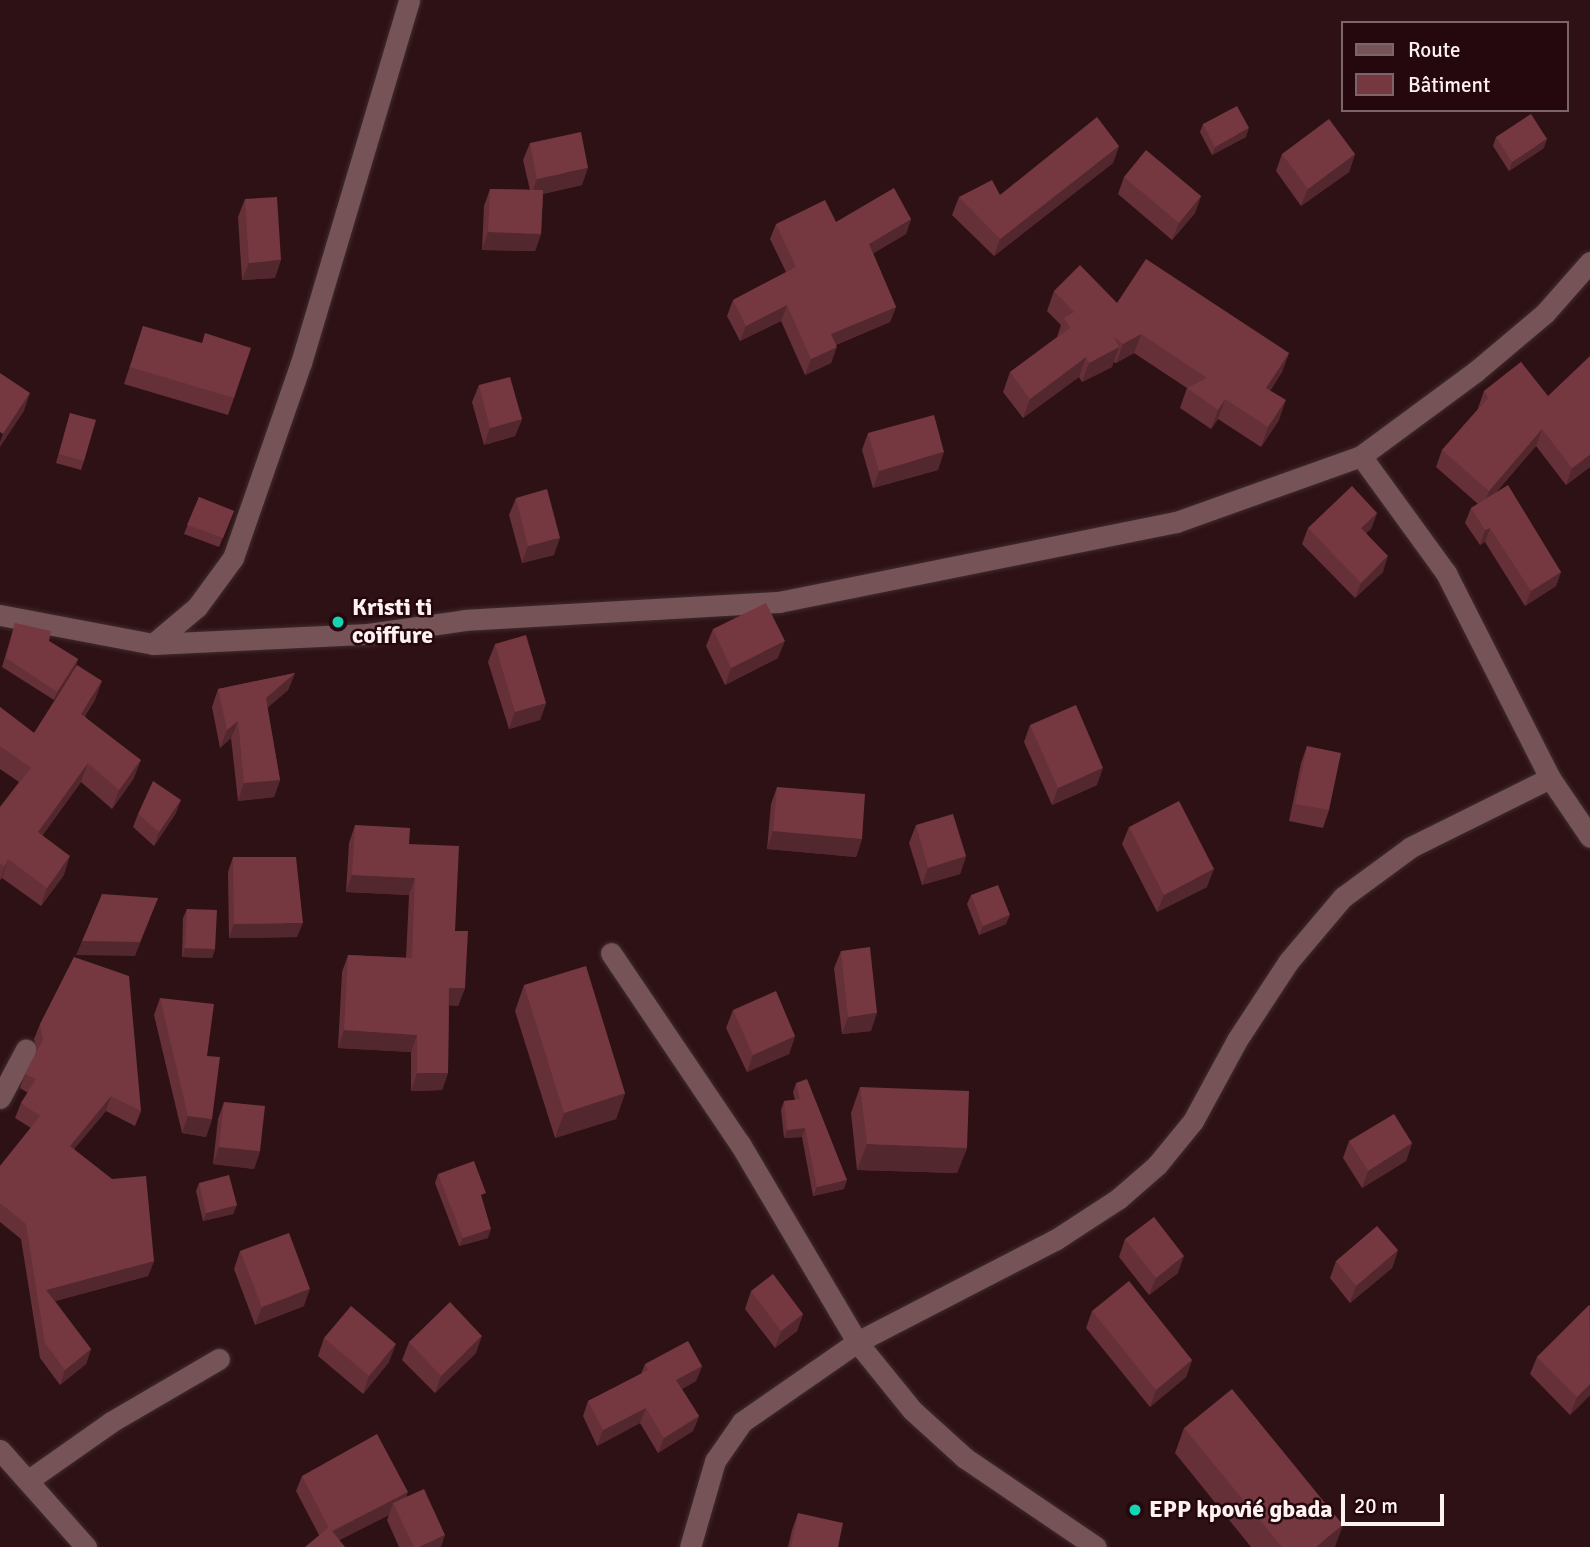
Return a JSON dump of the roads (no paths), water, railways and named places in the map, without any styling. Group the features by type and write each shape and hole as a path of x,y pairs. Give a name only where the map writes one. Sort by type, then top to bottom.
{"street":[{"path":"153,644 197,607 233,558 301,363 410,0"},
{"path":"0,615 153,644 368,634 465,620 779,602 1176,522 1361,456 1475,372 1545,313 1590,262"},
{"path":"1361,456 1446,573 1550,778 1590,837"},
{"path":"690,1547 715,1461 742,1422 857,1342 1055,1240 1118,1199 1157,1165 1193,1121 1237,1040 1288,962 1343,897 1411,847 1550,778"},
{"path":"611,953 733,1132 857,1342 912,1410 965,1458 1096,1547"},
{"path":"0,1098 26,1049"},
{"path":"30,1479 111,1422 219,1359"},
{"path":"0,1450 30,1479 86,1547"}],"place":[{"name":"Kristi ti coiffure","path":"338,622"},
{"name":"EPP kpovié gbada","path":"1135,1510"}]}
